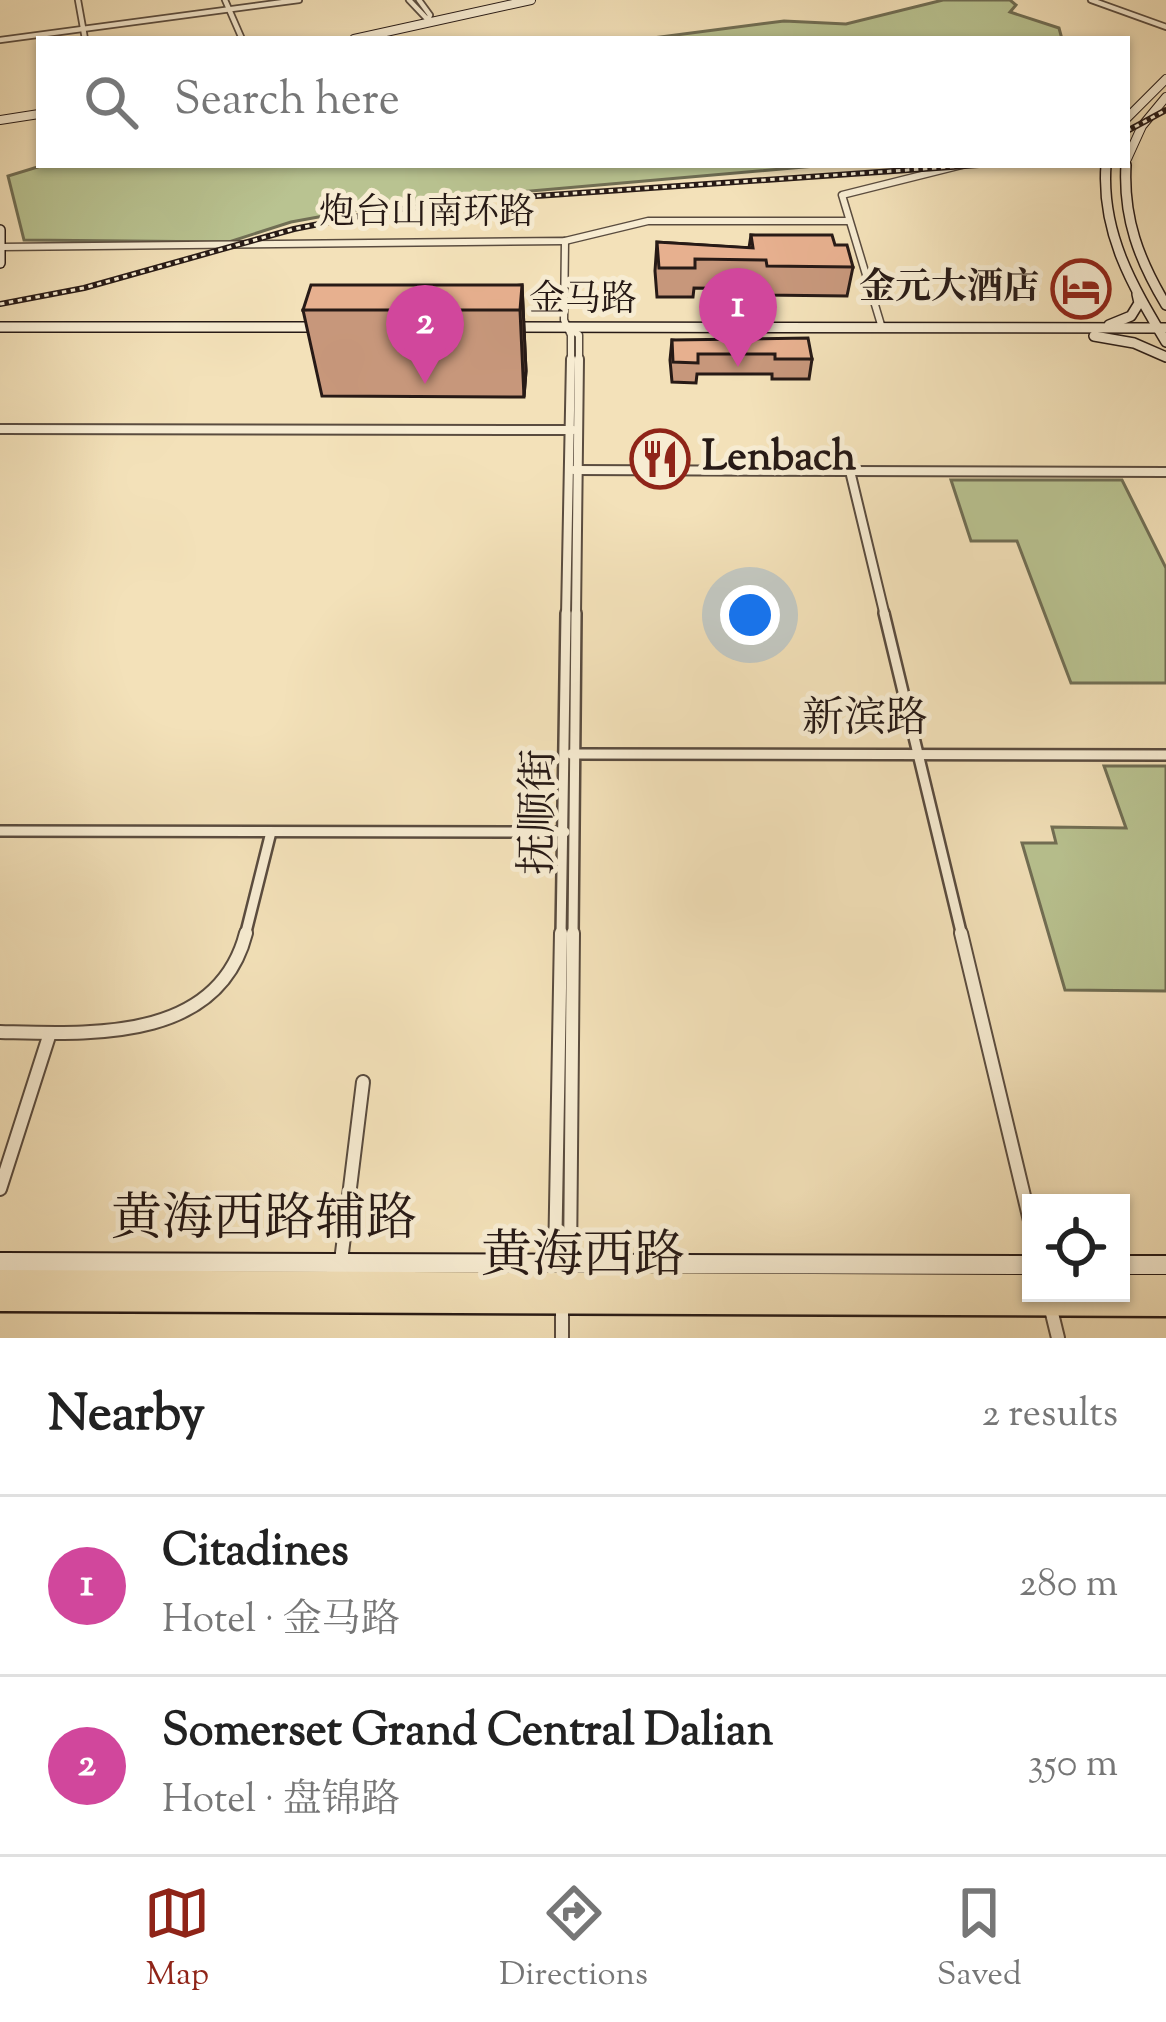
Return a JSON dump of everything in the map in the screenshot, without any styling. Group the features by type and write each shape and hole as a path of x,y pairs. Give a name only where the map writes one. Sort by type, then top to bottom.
{"main road":[{"path":"352,36 509,0"},
{"path":"364,36 426,17 531,0"},
{"path":"1130,115 1166,79"},
{"path":"1130,153 1142,127 1166,98"},
{"path":"0,122 36,116"},
{"path":"1106,168 1104,210 1137,294 1164,334"},
{"path":"1126,168 1126,213 1151,282 1164,303 1149,313"},
{"path":"0,230 0,263"},
{"path":"1092,332 1131,316 1137,309 1137,294"},
{"name":"金马路","path":"572,333 883,328 1164,334"},
{"path":"0,330 338,331"},
{"name":"金马路","path":"501,331 1092,332"},
{"path":"1092,332 1166,357"},
{"name":"黄海西路辅路","path":"0,1262 339,1273"},
{"path":"767,1264 833,1285"},
{"path":"562,1279 767,1264 1022,1265"},
{"path":"1130,1265 1166,1265"},
{"name":"黄海西路","path":"0,1281 339,1273 1022,1286"},
{"name":"黄海西路","path":"0,1300 562,1279 1022,1298"},
{"path":"1130,1286 1166,1286"},
{"name":"黄海西路","path":"1108,1302 1166,1305"}],"street":[{"path":"78,0 84,36"},
{"path":"225,0 241,36"},
{"path":"0,40 299,0"},
{"path":"409,0 426,17"},
{"path":"418,0 426,17"},
{"path":"1091,0 1166,28"},
{"path":"883,328 842,195 845,190 948,168"},
{"name":"炮台山南环路","path":"2,248 565,241 648,220 849,220"},
{"name":"抚顺街","path":"562,1338 574,430 565,241"},
{"path":"1151,282 1166,282"},
{"path":"0,429 574,430"},
{"path":"573,470 1166,472"},
{"path":"850,471 1024,1194"},
{"name":"新滨路","path":"569,754 1166,755"},
{"path":"0,831 568,832"},
{"path":"0,1032 148,1030 174,1019 229,974 247,941 271,832"},
{"path":"0,1189 50,1033"},
{"path":"339,1273 363,1082"},
{"path":"1050,1302 1058,1338"}],"green space":[{"path":"943,0 1010,0 1016,5 1010,12 1059,28 1061,36 668,36 784,21 846,24"},
{"path":"36,167 793,168 395,203 291,222 229,242 24,240 8,176"},
{"path":"951,480 1122,480 1166,568 1166,683 1071,683 1017,541 971,541"},
{"path":"1104,766 1166,766 1166,991 1065,990 1022,843 1056,843 1052,827 1126,828"}],"building":[{"path":"751,235 832,235 835,245 847,245 853,267 695,259 695,268 659,268 657,242 753,248"},
{"path":"311,285 522,285 520,310 303,310"},
{"path":"808,338 812,359 698,354 698,363 673,362 672,340"}],"railway":[{"path":"1130,129 1166,110"},
{"path":"0,304 84,288 294,229 384,211 936,168"}],"place":[{"name":"金元大酒店","path":"1081,289"},
{"name":"Citadines","path":"738,367"},
{"name":"Somerset Grand Central Dalian","path":"425,384"},
{"name":"Lenbach","path":"660,459"}]}
